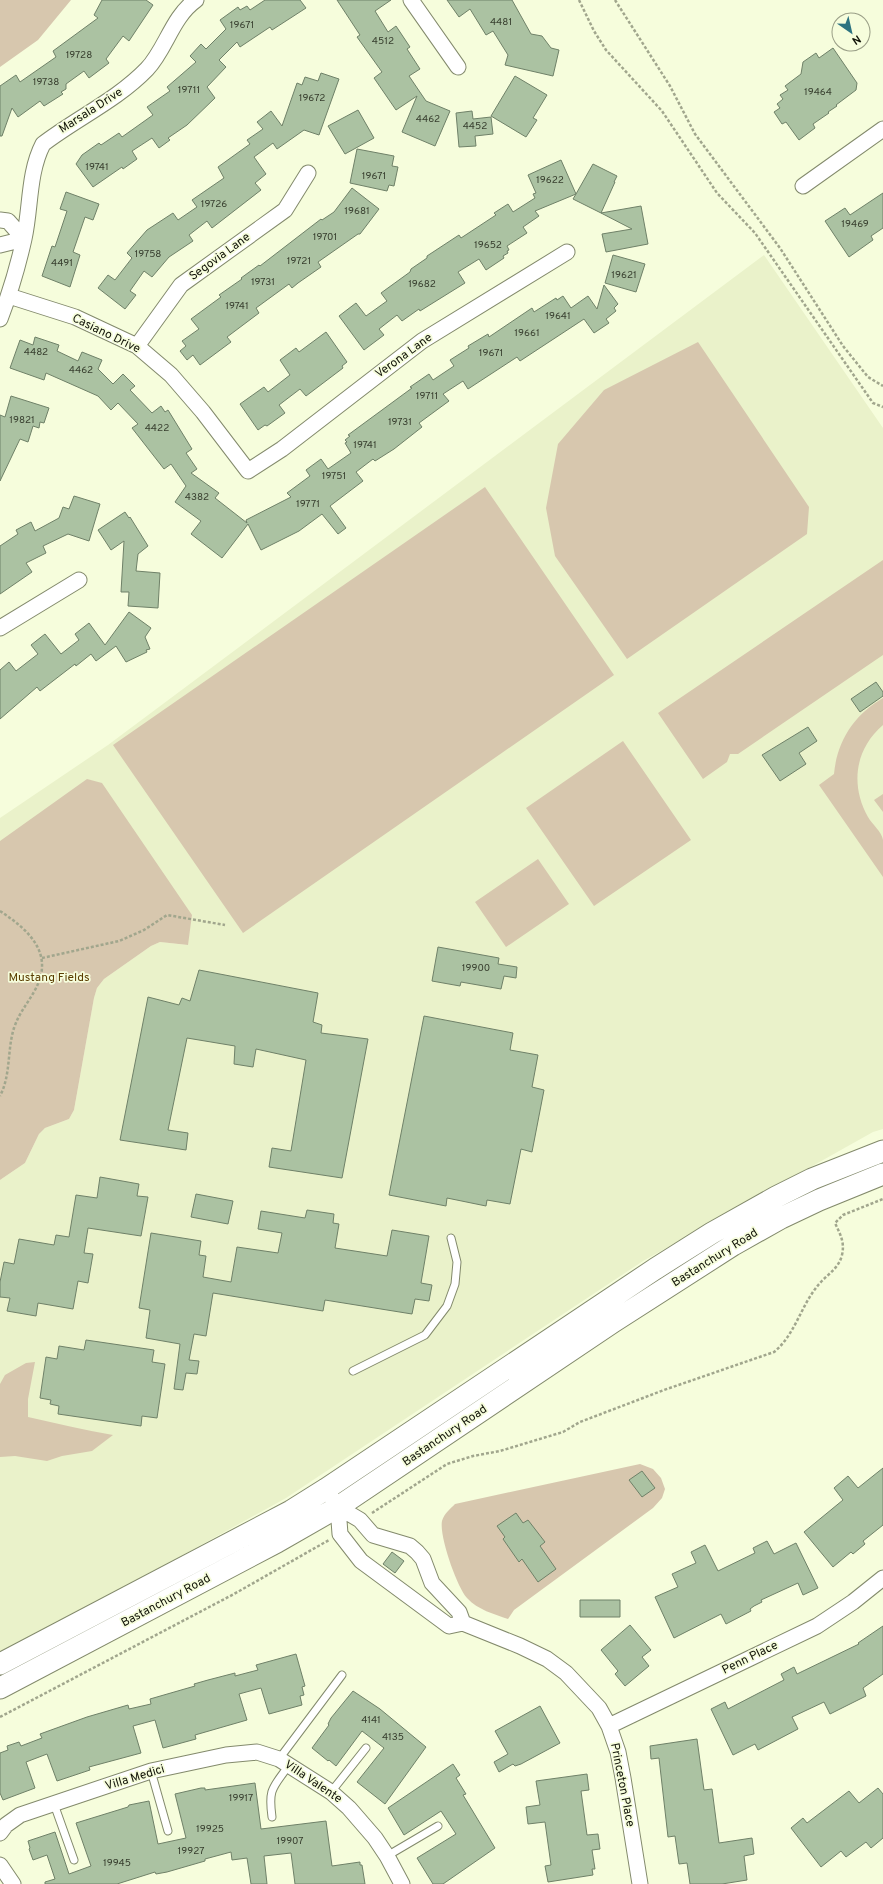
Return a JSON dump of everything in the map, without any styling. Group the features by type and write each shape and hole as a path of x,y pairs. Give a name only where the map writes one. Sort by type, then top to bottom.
{"main road":[{"name":"Bastanchury Road","path":"0,1664 291,1511 655,1269 776,1197 812,1180 883,1151"},
{"path":"819,1200 818,1195 822,1187 883,1162"},
{"name":"Bastanchury Road","path":"0,1688 277,1542 338,1507 733,1245 781,1218 819,1200 883,1174"},
{"path":"656,1295 654,1288 663,1276 732,1232 736,1226 737,1220"}],"street":[{"name":"Marsala Drive","path":"0,319 9,296 24,239 36,158 43,144 129,86 148,67 186,7 196,0"},
{"path":"411,0 458,67"},
{"path":"803,186 883,129"},
{"name":"Segovia Lane","path":"137,346 181,285 285,210 308,173"},
{"path":"0,220 8,221 24,239 0,245"},
{"name":"Verona Lane","path":"248,471 282,449 422,341 567,252"},
{"name":"Casiano Drive","path":"9,296 75,317 137,346 176,380 203,412 248,471"},
{"path":"0,628 80,580"},
{"path":"326,1489 338,1507 360,1520 373,1535 410,1546 422,1559 432,1583 458,1612 463,1623"},
{"path":"338,1507 340,1534"},
{"name":"Princeton Place","path":"340,1534 361,1562 449,1626 463,1623 520,1646 547,1659 566,1673 584,1690 599,1708 609,1726 623,1778 640,1884"},
{"name":"Penn Place","path":"609,1726 817,1626 853,1602 883,1578"},
{"path":"415,1602 432,1583"},
{"name":"Villa Medici","path":"0,1833 6,1825 20,1815 151,1771 226,1755 257,1752 284,1762"},
{"name":"Villa Valente","path":"284,1762 331,1792 350,1808 375,1838 387,1856 402,1884"},
{"path":"0,1865 13,1884"}],"lane":[{"path":"353,1371 425,1335 447,1306 455,1284 457,1262 450,1238"},
{"path":"272,1817 269,1799 284,1762 342,1675"},
{"path":"331,1792 366,1748"},
{"path":"151,1771 168,1831"},
{"path":"54,1804 74,1860"},
{"path":"387,1856 438,1826"}],"path":[{"path":"579,0 594,31 606,50 662,111 717,193 755,233 873,403 883,407"},
{"path":"615,0 670,86 695,134 780,248 843,346 868,377 883,386"},
{"path":"0,911 20,924 30,935 36,942 42,958 41,978 35,991 21,1011 14,1028 8,1055 6,1080 0,1096"},
{"path":"42,958 72,950 106,945 131,937 167,915 225,925"},
{"path":"360,1520 447,1464 473,1456 500,1451 563,1432 580,1422 664,1390 774,1352 784,1344 819,1284 836,1268 842,1255 843,1240 835,1223 843,1215 883,1199"},
{"path":"0,1717 234,1594 340,1534"}],"shaded area":[{"path":"764,255 883,428 883,1129 873,1132 643,1261 286,1498 0,1656 0,1180 25,1163 39,1134 45,1128 69,1119 74,1110 97,988 104,979 151,946 160,942 187,945 192,915 0,895 0,818 108,745"}],"green space":[{"path":"0,0 71,0 38,40 0,67"},
{"path":"698,342 809,507 807,534 627,659 555,556 546,508 558,444 604,390"},
{"path":"485,487 614,675 243,933 113,745"},
{"path":"883,560 883,655 738,754 730,754 727,762 703,779 658,713"},
{"path":"883,698 883,725 866,745 861,756 857,780 862,805 868,817 879,831 883,840 883,877 819,785 834,774 839,751 849,730 864,712"},
{"path":"623,741 691,840 594,906 526,808"},
{"name":"Mustang Fields","path":"87,779 102,783 192,915 188,945 160,942 151,946 104,979 97,988 94,998 74,1110 69,1119 45,1128 39,1134 25,1163 0,1180 0,841"},
{"path":"883,794 883,812 874,800"},
{"path":"538,859 569,904 506,947 475,902"},
{"path":"35,1362 28,1399 28,1417 113,1435 92,1451 62,1456 47,1461 15,1456 0,1457 0,1384 5,1375 26,1363"},
{"path":"640,1464 653,1469 661,1478 665,1489 662,1498 653,1508 514,1610 508,1619 481,1609 467,1598 454,1573 443,1538 442,1521 447,1512 455,1504"}],"building":[{"path":"102,0 146,0 153,5 129,41 123,36 106,59 109,63 89,78 84,71 66,84 66,89 61,92 63,94 44,106 40,101 18,117 12,108 2,136 0,136 0,86 16,75 20,82 56,57 53,51 98,18 94,15"},
{"path":"265,0 300,0 306,8 272,30 270,27 240,47 237,42 219,60 226,67 207,87 215,98 187,125 168,138 170,140 159,148 152,138 132,151 137,159 123,169 122,167 93,187 76,164 82,155 99,143 101,145 119,133 122,137 153,115 147,107 170,91 167,87 196,62 190,56 201,44 206,49 226,29 220,20 238,7 240,10 247,6 250,10"},
{"path":"337,0 391,0 375,11 388,32 396,26 410,47 407,49 420,69 409,76 426,101 450,111 435,146 402,132 417,96 396,110 374,78 382,72 357,37 360,35"},
{"path":"447,0 512,0 531,34 542,36 551,48 559,50 553,76 505,65 508,55 493,31 486,35 470,9 459,17"},
{"path":"831,49 831,52 836,52 857,83 856,90 836,105 837,106 828,112 829,113 813,124 815,128 799,140 786,122 782,124 774,112 780,108 777,104 783,99 780,95 788,90 785,86 801,74 803,62 816,53 819,58"},
{"path":"321,73 339,79 319,135 304,130 277,149 273,143 254,157 266,174 255,183 261,190 212,228 207,221 189,235 193,241 169,257 152,277 144,271 130,291 136,295 125,309 98,288 108,275 115,280 132,258 127,253 147,230 173,213 178,220 197,207 192,200 224,178 218,167 250,144 247,140 263,129 257,122 271,111 282,126 297,83 302,85 305,77 318,81"},
{"path":"515,76 547,95 533,118 537,120 526,137 491,116"},
{"path":"358,110 374,138 345,154 328,126"},
{"path":"472,111 473,119 491,117 493,134 475,136 476,146 459,147 456,113"},
{"path":"357,149 394,156 392,166 398,167 394,186 389,185 387,191 350,183"},
{"path":"561,160 576,194 535,211 539,216 523,227 527,233 507,246 509,250 507,251 508,253 503,256 504,258 486,270 479,259 458,272 465,283 420,311 419,309 402,321 397,315 379,329 384,335 364,350 339,316 356,303 366,316 387,301 381,293 410,272 411,269 427,258 427,256 459,235 461,238 496,215 494,213 508,204 513,212 535,198 533,194 536,193 528,175"},
{"path":"593,164 617,176 601,213 573,199"},
{"path":"352,188 379,209 360,234 318,262 321,267 292,288 289,284 256,308 259,313 227,337 231,342 200,365 193,355 187,360 180,351 186,346 182,341 199,329 191,319 221,297 219,295 242,279 241,278 259,265 260,266 321,219 322,220 334,212"},
{"path":"66,192 99,204 93,220 85,217 73,252 80,255 70,287 42,276 52,246 55,247 67,211 60,209"},
{"path":"883,193 883,228 871,236 873,240 849,257 825,221 845,208 850,215"},
{"path":"641,206 648,244 606,252 602,234 632,229 601,213"},
{"path":"613,255 645,264 636,292 605,283"},
{"path":"604,285 618,304 614,308 616,311 606,319 609,323 594,333 584,319 520,361 517,357 468,389 463,381 443,394 449,401 419,423 422,427 394,449 375,461 373,459 356,472 363,481 330,506 346,528 338,534 322,514 299,531 261,550 248,524 222,558 191,534 201,521 175,502 186,486 171,464 164,469 132,428 138,424 118,403 111,410 98,396 46,373 44,380 10,368 20,340 33,345 35,337 59,345 57,351 78,361 82,352 102,360 98,369 113,384 123,374 135,386 130,390 152,413 161,406 165,412 168,410 192,449 186,453 197,469 191,473 219,493 215,498 247,523 246,520 291,497 287,493 310,476 306,470 321,459 328,469 351,453 345,443 347,442 345,440 350,436 348,435 429,374 433,380 454,366 450,360 469,348 468,346 488,334 489,337 532,308 534,312 556,298 557,300 563,296 571,308 588,296 597,309"},
{"path":"326,332 347,362 342,366 343,368 306,396 300,389 279,405 285,413 267,426 265,425 258,430 240,404 264,387 268,392 290,375 280,360 296,348 299,352"},
{"path":"11,396 49,408 44,423 40,422 39,428 33,426 28,442 20,439 0,481 0,415 5,417"},
{"path":"74,496 100,504 89,541 68,534 43,546 46,553 26,563 32,572 0,594 0,546 18,534 16,530 31,522 35,531 59,518 63,507 69,509"},
{"path":"125,512 129,518 130,517 148,546 138,554 136,571 160,573 158,608 128,606 129,592 121,592 124,541 111,550 98,530"},
{"path":"129,612 151,628 145,637 150,649 146,650 147,652 126,662 116,646 96,661 91,654 76,666 75,664 40,691 37,687 0,719 0,670 9,662 16,671 38,654 31,645 45,634 61,654 79,640 75,634 89,623 105,645"},
{"path":"876,682 883,692 883,696 860,712 851,699"},
{"path":"808,727 817,741 799,753 806,764 780,781 762,755"},
{"path":"438,947 499,958 498,964 517,967 516,978 504,976 501,989 461,982 460,986 432,981"},
{"path":"199,970 318,993 313,1022 322,1025 321,1033 368,1039 342,1178 269,1167 272,1148 291,1151 306,1060 256,1049 253,1067 234,1064 235,1046 187,1038 168,1130 188,1133 186,1150 120,1140 148,997 179,1005 182,998 190,1001"},
{"path":"424,1016 513,1033 510,1050 538,1055 532,1087 544,1090 532,1152 521,1149 510,1204 487,1200 486,1206 447,1198 446,1206 389,1195"},
{"path":"100,1177 139,1184 137,1196 148,1197 141,1236 88,1228 84,1253 93,1254 88,1283 78,1281 73,1309 38,1303 36,1316 7,1311 10,1298 0,1297 0,1282 4,1262 14,1264 19,1239 54,1245 56,1235 69,1237 76,1195 97,1198"},
{"path":"196,1194 233,1201 228,1224 191,1217"},
{"path":"307,1210 334,1214 333,1223 339,1224 335,1248 387,1256 392,1230 429,1236 421,1283 432,1285 429,1301 415,1299 412,1314 325,1300 323,1311 213,1293 206,1336 194,1334 189,1360 199,1361 197,1374 186,1373 183,1390 174,1389 180,1344 146,1338 150,1310 139,1308 151,1233 201,1241 199,1255 206,1256 203,1277 231,1282 237,1247 278,1253 282,1233 258,1229 261,1211 305,1218"},
{"path":"86,1340 154,1350 152,1362 165,1364 157,1418 142,1416 141,1426 58,1414 59,1406 50,1404 51,1400 40,1398 46,1357 57,1359 59,1346 84,1350"},
{"path":"883,1468 883,1525 863,1541 865,1544 853,1554 851,1552 833,1567 804,1532 843,1500 834,1488 848,1476 858,1488"},
{"path":"642,1471 655,1488 642,1497 629,1480"},
{"path":"516,1513 523,1523 528,1520 545,1542 540,1546 556,1569 538,1582 522,1559 519,1562 503,1539 505,1537 497,1526"},
{"path":"767,1541 774,1554 796,1543 818,1588 803,1595 798,1583 761,1600 762,1602 750,1609 751,1611 726,1624 721,1614 674,1638 655,1597 678,1587 672,1574 696,1563 691,1552 705,1545 718,1571 755,1553 753,1548"},
{"path":"392,1552 404,1561 395,1573 383,1564"},
{"path":"580,1600 620,1600 620,1617 580,1617"},
{"path":"630,1625 651,1650 642,1657 649,1666 625,1686 615,1674 618,1671 601,1650"},
{"path":"883,1626 883,1674 863,1688 866,1696 830,1714 824,1702 792,1717 798,1729 758,1750 755,1744 733,1755 711,1709 725,1702 728,1709 784,1680 781,1674 794,1667 797,1674 859,1644 858,1643"},
{"path":"296,1654 305,1686 302,1687 304,1695 300,1696 302,1705 269,1714 261,1688 239,1694 247,1720 195,1735 196,1739 163,1748 155,1720 133,1726 141,1753 89,1767 90,1770 57,1781 47,1754 26,1762 35,1788 3,1800 0,1793 0,1753 8,1750 7,1746 19,1742 21,1746 42,1738 40,1734 87,1717 128,1705 129,1709 151,1704 150,1699 195,1686 194,1684 208,1680 235,1673 235,1676 258,1670 256,1665"},
{"path":"353,1691 380,1709 426,1747 385,1804 357,1782 384,1748 362,1731 336,1766 312,1748 329,1725 328,1724 331,1718"},
{"path":"540,1706 560,1743 521,1764 515,1766 513,1764 499,1772 494,1762 508,1754 495,1731"},
{"path":"697,1739 704,1790 712,1789 719,1843 752,1838 754,1854 744,1856 747,1880 722,1884 690,1884 687,1863 679,1864 675,1836 668,1837 659,1758 651,1759 650,1746"},
{"path":"453,1764 460,1775 456,1778 466,1794 463,1795 495,1848 443,1884 433,1884 417,1858 456,1834 441,1811 404,1835 388,1808"},
{"path":"587,1774 589,1790 581,1791 587,1835 598,1834 600,1849 592,1850 595,1869 592,1869 593,1875 548,1882 545,1866 551,1865 545,1822 528,1824 526,1807 540,1805 536,1781"},
{"path":"255,1783 261,1829 326,1821 332,1866 360,1862 360,1865 362,1865 365,1884 295,1884 291,1853 264,1856 267,1884 251,1884 247,1858 232,1860 231,1852 167,1872 156,1874 155,1872 117,1884 45,1884 45,1882 55,1879 47,1855 33,1860 29,1849 28,1841 55,1832 69,1874 91,1866 76,1823 128,1807 129,1805 149,1801 158,1844 186,1838 175,1794 201,1788 205,1788 205,1790"},
{"path":"878,1788 883,1794 883,1838 871,1848 866,1842 846,1857 841,1851 821,1867 791,1828 803,1818 807,1823 849,1791 859,1803"}]}
